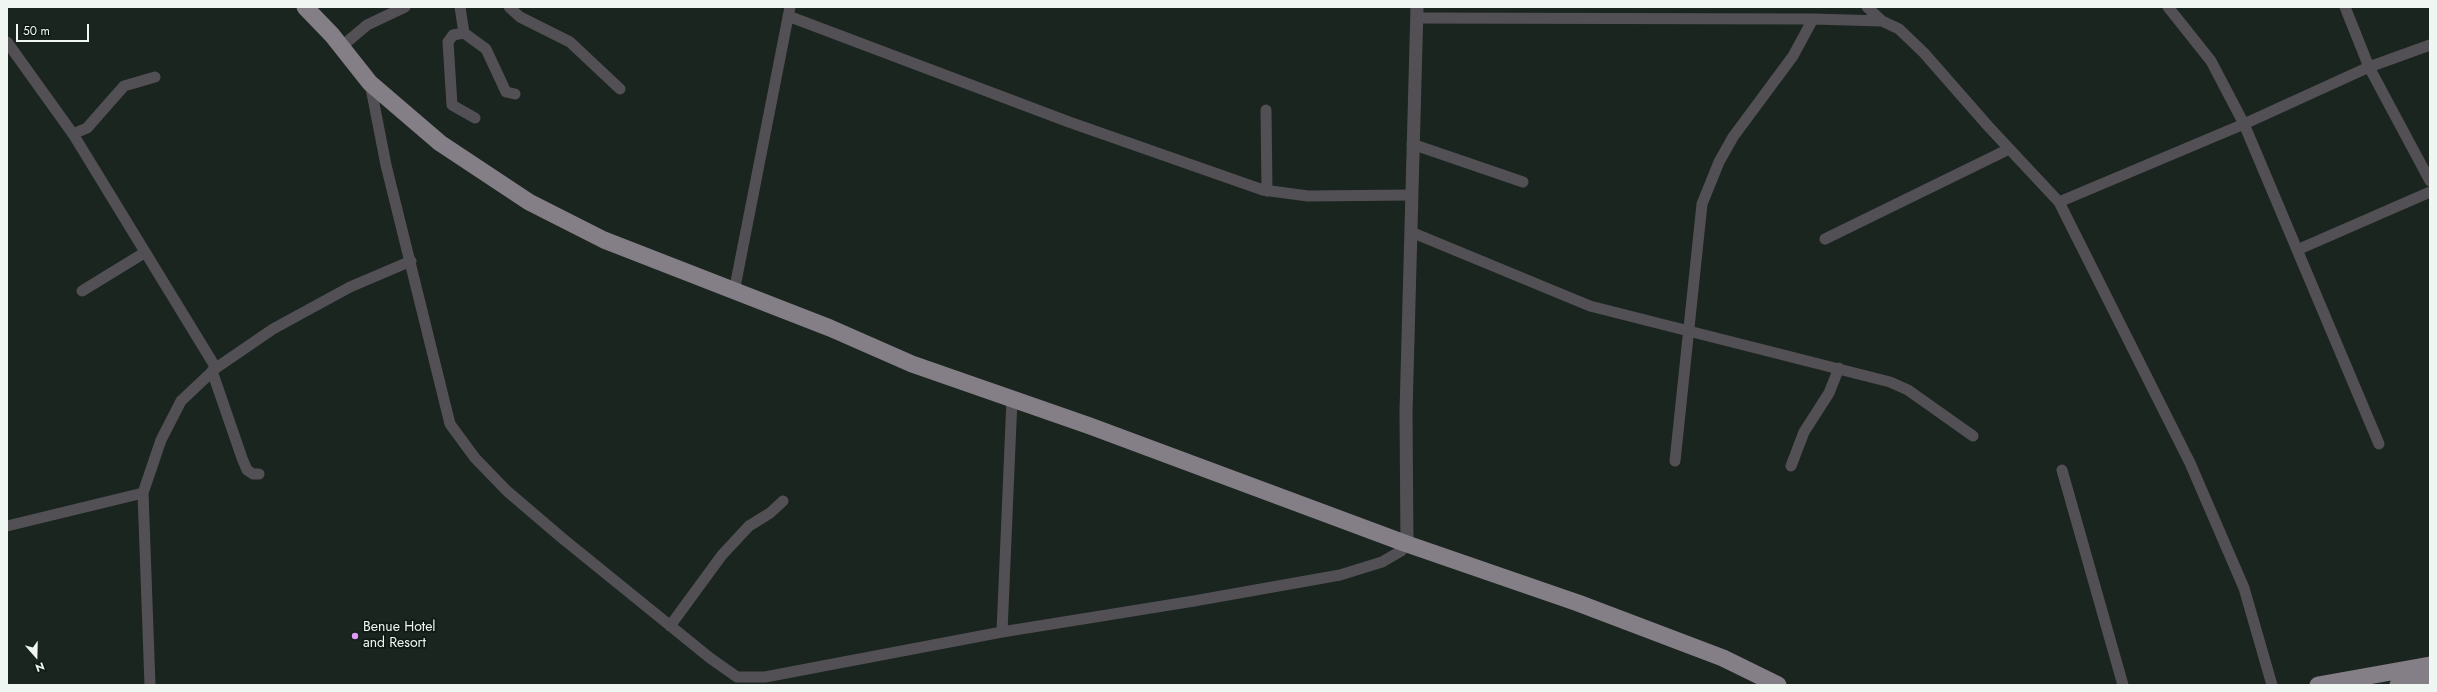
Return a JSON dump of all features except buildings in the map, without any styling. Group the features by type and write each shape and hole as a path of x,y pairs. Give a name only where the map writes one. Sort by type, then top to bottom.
{"main road":[{"path":"305,7 337,41 370,83 440,143 529,202 604,240 734,292 830,328 912,364 1090,426 1406,544 1610,614 1729,661 1778,685"},
{"path":"320,7 337,41"},
{"path":"2399,680 2430,665"},
{"path":"2318,685 2430,679"}],"street":[{"path":"337,41 405,7"},
{"path":"460,7 464,33 486,49 506,92 515,94"},
{"path":"509,7 520,17 570,42 620,89"},
{"path":"1867,7 1882,21 1899,29 1924,53 2009,149 2059,202 2193,470 2244,588 2272,685"},
{"path":"2168,7 2211,61 2244,124 2379,444"},
{"path":"2345,7 2369,67 2430,181"},
{"path":"734,292 789,11 1069,122 1267,191 1308,196 1411,195"},
{"path":"370,83 386,165 411,261 447,415 458,436 475,458 507,491 562,538 730,674 737,677 756,679 1002,632 1194,601 1340,575 1382,562 1401,551 1406,544 1406,412 1412,144 1417,12 1882,21"},
{"path":"1675,461 1690,332 1702,204 1709,183 1733,137 1793,56 1813,19"},
{"path":"464,33 453,35 448,42 452,105 475,118"},
{"path":"7,42 73,134 214,370 247,470 253,474 259,474"},
{"path":"2059,202 2244,124 2369,67 2430,45"},
{"path":"73,134 87,128 124,86 155,77"},
{"path":"1266,110 1267,191"},
{"path":"1412,144 1523,182"},
{"path":"1825,239 2009,149"},
{"path":"2297,250 2430,192"},
{"path":"1411,232 1590,306 1890,382 1908,390 1973,436"},
{"path":"82,291 144,253"},
{"path":"150,685 143,493 171,417 181,401 214,370 280,325 350,287 411,261"},
{"path":"1791,466 1804,432 1829,393 1839,368"},
{"path":"1002,632 1012,399"},
{"path":"2062,470 2123,685"},
{"path":"7,526 143,493"},
{"path":"670,626 722,555 749,526 770,513 783,502"}],"place":[{"name":"Benue Hotel and Resort","path":"355,636"}]}
